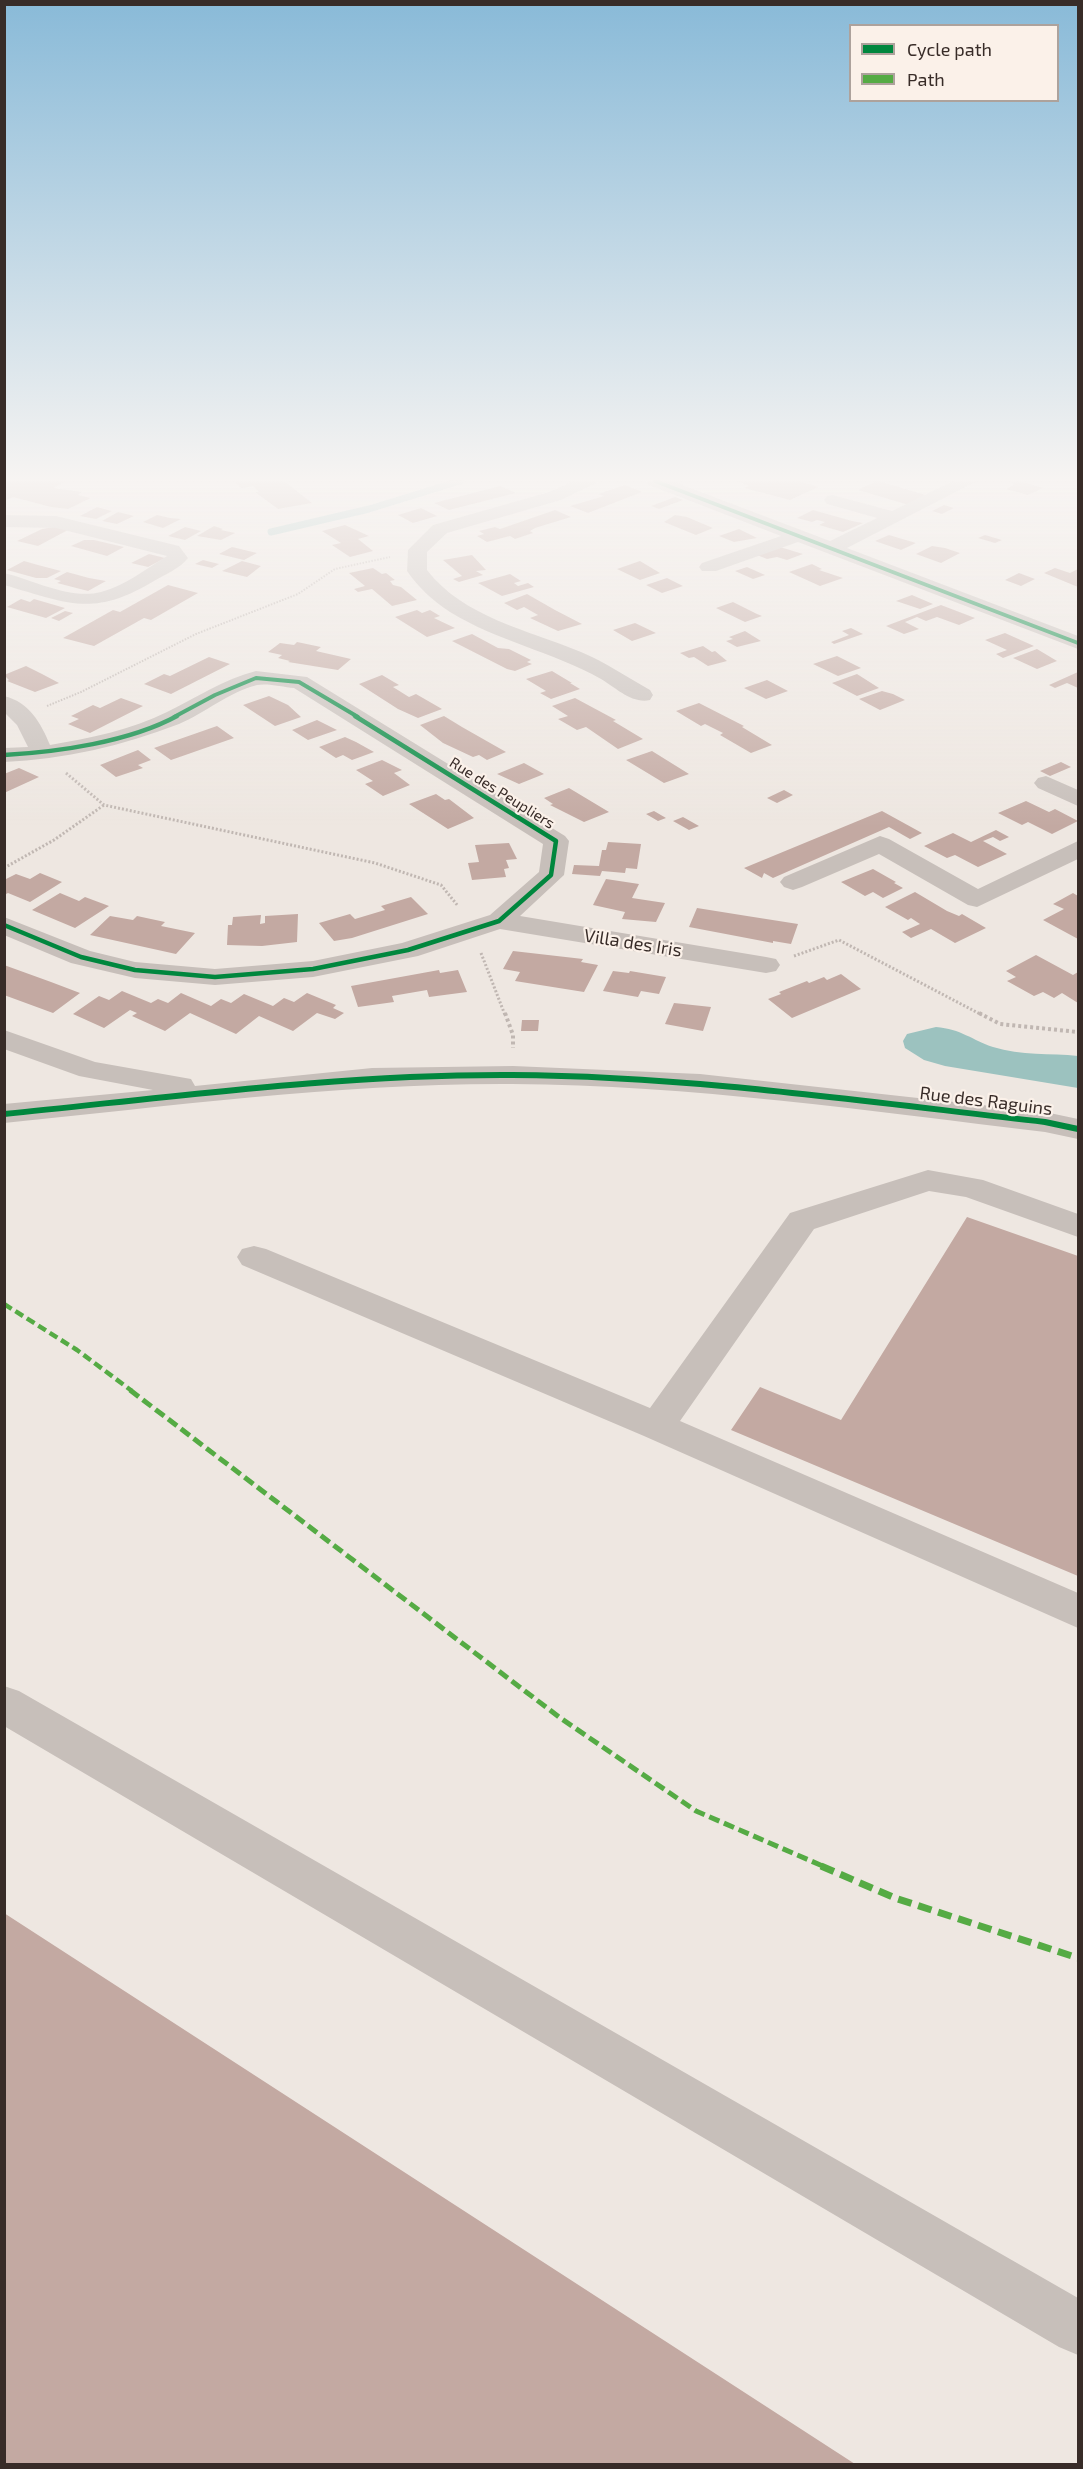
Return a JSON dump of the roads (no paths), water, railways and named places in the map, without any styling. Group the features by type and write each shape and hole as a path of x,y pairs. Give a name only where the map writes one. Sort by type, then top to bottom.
{"street":[{"path":"72,596 83,599 108,596"},
{"path":"443,596 466,612 507,633 575,658 642,695"},
{"path":"956,596 1078,643"},
{"name":"Rue des Peupliers","path":"4,755 42,753 104,742 173,718 215,695 256,678 298,682 556,841 550,875 499,921 408,950 313,969 215,977 135,970 81,957 4,925"},
{"path":"13,709 32,728 42,753"},
{"path":"1046,783 1078,799"},
{"path":"793,882 880,844 977,899 1078,849"},
{"name":"Villa des Iris","path":"499,921 712,969 766,965"},
{"path":"4,1039 89,1070 214,1091"},
{"name":"Rue des Raguins","path":"214,1091 372,1077 513,1075 700,1083 1045,1122 1078,1130"},
{"path":"4,1114 214,1091"},
{"path":"657,1426 802,1221 928,1180 972,1187 1078,1226"},
{"path":"254,1257 657,1426 1078,1611"},
{"path":"4,1704 1078,2328"}],"water":[{"path":"936,1027 952,1030 1004,1050 1078,1056 1078,1088 945,1066 924,1060 905,1048 903,1041 907,1034"}]}
